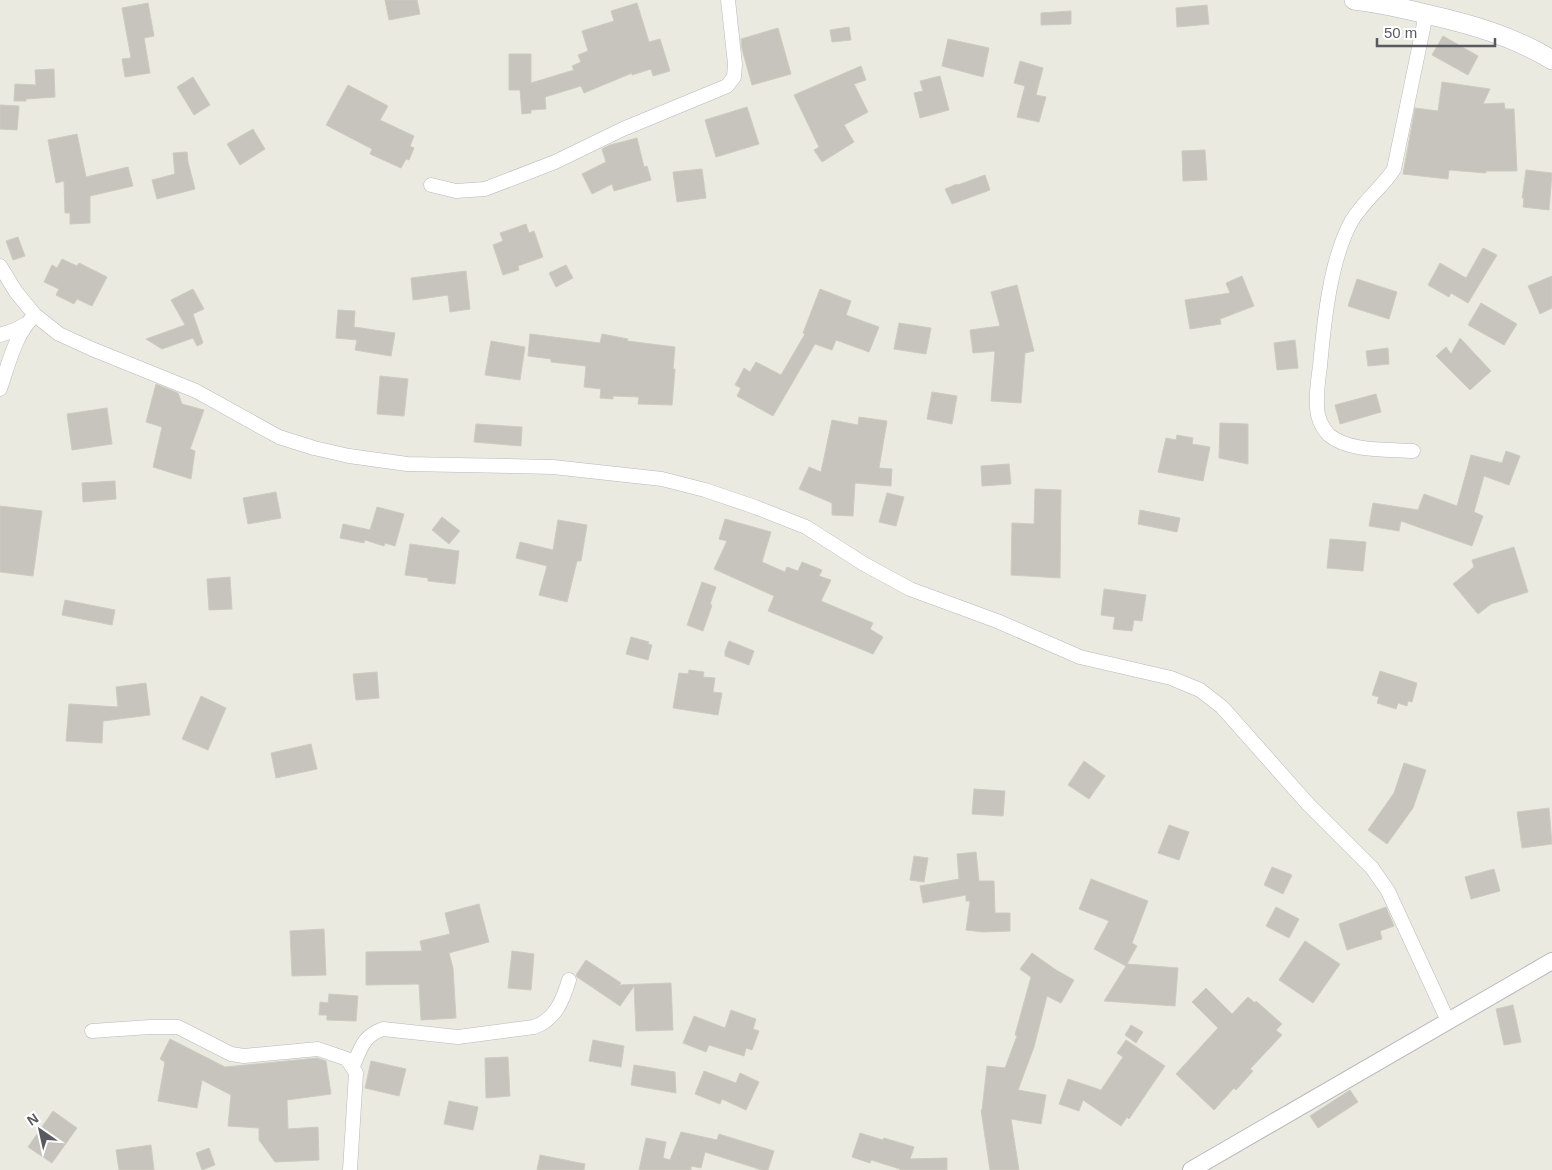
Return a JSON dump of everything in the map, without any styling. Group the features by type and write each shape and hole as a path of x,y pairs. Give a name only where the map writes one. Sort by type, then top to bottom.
{"main road":[{"path":"1354,0 1380,3 1470,24 1530,47 1552,60"}],"street":[{"path":"431,185 456,192 484,189 555,162 623,129 727,86 734,77 735,64 728,0"},
{"path":"1414,450 1353,447 1330,435 1321,426 1317,413 1325,314 1340,251 1351,222 1363,204 1387,181 1394,169 1426,14"},
{"path":"0,266 31,319 92,349 196,391 279,437 349,456 407,464 553,467 662,479 705,490 755,507 806,528 910,590 997,621 1080,657 1172,678 1200,690 1222,707 1308,804 1372,868 1388,891 1448,1021"},
{"path":"0,335 31,319"},
{"path":"0,389 14,350 31,319"},
{"path":"1191,1170 1552,961"},
{"path":"353,1066 365,1039 373,1032 383,1029 458,1037 534,1027 543,1024 550,1019 564,998 569,980"},
{"path":"92,1031 178,1027 231,1054 244,1056 318,1050 347,1059 356,1073 350,1170"}],"building":[{"path":"385,0 417,0 420,14 389,20"},
{"path":"148,3 154,36 144,38 150,73 125,77 122,59 131,58 122,8"},
{"path":"637,3 649,42 660,39 670,71 653,76 651,69 632,75 632,73 584,93 581,86 545,97 546,109 531,110 531,113 522,114 520,90 509,90 509,54 531,54 531,83 574,70 572,66 581,62 578,55 588,51 582,31 614,21 611,11"},
{"path":"1207,5 1209,24 1177,27 1176,8"},
{"path":"1071,11 1071,24 1041,25 1041,13"},
{"path":"849,27 851,40 832,42 830,30"},
{"path":"778,28 791,74 752,85 741,39"},
{"path":"1443,36 1478,56 1468,75 1432,55"},
{"path":"948,39 989,48 983,77 942,66"},
{"path":"1020,61 1043,68 1036,95 1046,97 1039,122 1017,117 1025,86 1014,83"},
{"path":"861,66 866,80 854,84 868,112 844,125 854,142 822,162 814,150 819,147 794,95"},
{"path":"54,69 55,97 14,101 15,84 36,85 35,70"},
{"path":"940,76 949,110 920,118 914,93 923,91 920,81"},
{"path":"193,77 210,105 194,115 177,87"},
{"path":"1442,82 1490,89 1483,104 1504,103 1505,109 1514,109 1517,171 1486,171 1486,173 1449,170 1448,179 1403,174 1415,108 1438,111"},
{"path":"348,85 388,106 380,120 414,136 410,146 414,148 409,160 406,159 401,168 370,154 372,149 326,125"},
{"path":"0,105 19,106 17,130 0,129"},
{"path":"747,107 759,144 716,157 705,120"},
{"path":"253,129 265,149 240,165 227,144"},
{"path":"77,134 86,177 128,167 133,186 90,196 90,223 70,224 70,213 65,213 64,181 56,183 48,140"},
{"path":"637,138 644,167 647,166 651,180 614,191 612,184 592,194 582,174 606,162 602,149"},
{"path":"1205,150 1207,180 1183,181 1182,151"},
{"path":"187,152 195,189 157,199 152,180 175,174 173,153"},
{"path":"702,169 706,198 677,202 673,172"},
{"path":"1526,170 1552,173 1549,210 1523,207 1524,198 1522,198"},
{"path":"985,175 990,190 952,204 945,189"},
{"path":"526,224 529,233 534,231 543,257 518,266 519,270 503,275 493,245 503,241 500,233"},
{"path":"18,237 25,256 13,260 6,241"},
{"path":"1483,248 1497,255 1468,303 1451,293 1449,297 1428,285 1440,263 1466,278"},
{"path":"62,259 77,266 79,263 107,277 92,306 77,299 74,304 56,295 59,289 44,282 52,265 57,268"},
{"path":"566,265 573,278 556,287 549,273"},
{"path":"466,271 470,309 450,312 448,295 413,300 411,278"},
{"path":"1242,276 1254,306 1220,319 1221,324 1190,329 1185,300 1230,293 1226,283"},
{"path":"1552,276 1552,308 1540,314 1528,286"},
{"path":"1357,279 1397,292 1389,319 1348,306"},
{"path":"1017,285 1034,351 1025,353 1021,403 991,401 995,351 973,353 970,330 1000,326 991,292"},
{"path":"193,289 204,309 193,314 203,343 197,346 193,338 162,349 146,339 185,325 171,300"},
{"path":"820,289 851,301 846,315 879,327 869,352 836,340 832,350 815,344 773,416 737,396 741,388 735,385 744,368 750,372 756,362 781,375 805,334 803,333"},
{"path":"1481,303 1517,324 1504,345 1468,325"},
{"path":"338,310 355,311 354,327 395,333 391,356 355,350 357,340 336,338"},
{"path":"899,323 931,328 926,354 894,349"},
{"path":"530,334 600,343 602,334 628,339 627,341 675,347 672,405 638,404 639,397 613,396 613,399 600,398 601,389 584,387 586,366 551,362 551,359 528,356"},
{"path":"1460,338 1491,371 1470,390 1436,356 1446,347 1451,354"},
{"path":"1295,340 1298,368 1277,370 1274,343"},
{"path":"491,341 525,347 520,380 485,375"},
{"path":"1388,348 1389,364 1368,366 1366,351"},
{"path":"380,376 408,379 404,416 377,414"},
{"path":"156,384 178,393 182,404 204,410 190,449 195,451 191,479 153,467 162,427 146,422"},
{"path":"932,392 957,396 952,424 927,419"},
{"path":"1376,394 1381,412 1340,424 1335,405"},
{"path":"107,408 112,444 72,450 67,414"},
{"path":"859,417 887,421 879,468 892,469 891,486 855,483 853,516 832,515 832,503 799,489 809,467 821,472 832,420 858,425"},
{"path":"1220,423 1248,424 1248,464 1219,458"},
{"path":"476,424 522,427 521,446 474,442"},
{"path":"1177,435 1193,438 1192,444 1210,447 1203,481 1158,472 1166,438 1176,440"},
{"path":"1506,451 1520,456 1509,485 1484,476 1474,512 1483,516 1472,546 1401,521 1399,531 1369,526 1373,503 1418,510 1424,494 1457,506 1471,455 1502,463"},
{"path":"1009,464 1011,484 982,486 981,466"},
{"path":"115,481 116,499 83,502 82,483"},
{"path":"1035,489 1061,490 1060,578 1011,575 1012,523 1034,524"},
{"path":"276,492 281,518 248,524 243,498"},
{"path":"887,493 904,497 896,526 879,522"},
{"path":"0,506 42,511 33,576 0,572"},
{"path":"377,507 404,514 395,546 385,543 384,546 365,540 364,543 340,538 343,524 370,530"},
{"path":"1140,510 1180,518 1177,532 1138,524"},
{"path":"442,517 460,531 449,544 432,530"},
{"path":"725,519 771,532 762,562 785,572 787,567 798,571 802,562 822,570 819,576 831,580 821,601 873,623 870,629 883,637 873,654 768,611 774,596 714,569 727,541 719,539"},
{"path":"558,520 587,525 581,561 577,561 567,602 539,595 547,566 516,558 520,542 553,550"},
{"path":"1330,539 1366,542 1363,571 1327,568"},
{"path":"410,544 459,551 455,584 428,581 428,578 405,575"},
{"path":"1514,547 1528,592 1491,604 1478,614 1453,584 1474,567 1472,560"},
{"path":"230,577 232,609 209,610 207,579"},
{"path":"702,582 716,587 703,631 687,625"},
{"path":"1104,589 1146,595 1142,621 1134,620 1132,631 1113,629 1115,617 1101,615"},
{"path":"65,600 115,610 112,625 62,615"},
{"path":"631,637 649,642 648,644 652,645 648,660 626,654"},
{"path":"729,641 754,651 749,665 725,656"},
{"path":"689,670 704,672 703,677 715,678 713,692 722,693 718,715 673,708 679,673 688,674"},
{"path":"1380,671 1417,683 1412,702 1408,701 1407,706 1398,703 1396,709 1377,703 1379,697 1372,695"},
{"path":"377,672 379,698 356,700 353,674"},
{"path":"146,683 150,715 103,721 102,743 66,741 69,704 118,707 116,687"},
{"path":"201,696 226,708 208,750 182,739"},
{"path":"311,744 317,769 276,778 271,753"},
{"path":"1084,761 1105,776 1089,799 1068,785"},
{"path":"1404,763 1426,770 1413,808 1387,844 1368,830 1394,793"},
{"path":"974,789 1005,791 1003,816 972,814"},
{"path":"1549,808 1552,844 1522,848 1517,812"},
{"path":"1169,825 1189,832 1179,860 1158,853"},
{"path":"976,852 979,881 994,881 995,913 1010,913 1010,931 983,932 966,930 970,901 966,901 966,895 923,903 920,886 959,879 957,854"},
{"path":"914,856 928,858 924,882 910,880"},
{"path":"1272,867 1292,875 1283,894 1264,885"},
{"path":"1494,869 1500,891 1471,899 1465,877"},
{"path":"1091,879 1148,901 1132,943 1137,946 1127,964 1178,968 1175,1006 1104,1001 1126,966 1094,949 1109,921 1079,909"},
{"path":"479,904 489,942 449,953 453,968 456,1018 421,1020 419,984 366,985 366,952 422,951 420,941 450,934 445,913"},
{"path":"1276,907 1299,919 1289,938 1266,926"},
{"path":"1386,907 1394,926 1380,931 1382,939 1347,950 1339,924"},
{"path":"324,929 326,975 292,976 290,931"},
{"path":"1305,941 1340,964 1313,1003 1279,980"},
{"path":"512,951 534,954 531,990 508,988"},
{"path":"1032,953 1074,980 1061,1003 1047,996 1034,1047 1018,1090 1046,1095 1041,1124 1011,1119 1019,1170 990,1170 981,1110 987,1066 1005,1068 1017,1036 1015,1035 1031,977 1020,969"},
{"path":"586,960 621,983 619,985 671,983 673,1030 636,1031 634,986 620,1006 577,977 576,975"},
{"path":"1206,988 1232,1014 1248,997 1255,1003 1256,1001 1282,1024 1276,1030 1282,1035 1250,1069 1253,1071 1236,1090 1234,1088 1214,1110 1176,1074 1218,1028 1192,1002"},
{"path":"329,994 358,996 356,1021 327,1020 327,1015 319,1015 320,1002 328,1003"},
{"path":"1513,1005 1521,1042 1504,1045 1496,1009"},
{"path":"731,1010 756,1019 753,1029 759,1031 752,1050 746,1048 744,1056 709,1045 706,1052 683,1043 694,1016 725,1028"},
{"path":"1131,1025 1143,1032 1136,1043 1125,1035"},
{"path":"170,1039 225,1067 317,1058 326,1061 331,1094 287,1100 288,1129 318,1127 319,1160 275,1162 259,1140 259,1128 228,1126 231,1095 202,1080 197,1108 158,1101 165,1062 160,1059"},
{"path":"593,1040 624,1046 621,1067 589,1061"},
{"path":"1126,1040 1165,1066 1129,1119 1127,1117 1121,1126 1083,1100 1079,1111 1059,1104 1068,1079 1101,1090 1123,1057 1117,1053"},
{"path":"508,1057 510,1096 486,1098 485,1058"},
{"path":"371,1061 406,1069 399,1096 365,1088"},
{"path":"634,1065 675,1072 676,1093 631,1085"},
{"path":"704,1071 736,1083 740,1073 759,1082 746,1110 722,1099 720,1104 695,1094"},
{"path":"1350,1090 1358,1102 1318,1128 1310,1116"},
{"path":"449,1101 478,1107 473,1130 444,1124"},
{"path":"53,1111 77,1128 52,1163 28,1147"},
{"path":"681,1132 717,1140 719,1134 774,1151 768,1170 762,1170 705,1152 701,1168 691,1166 691,1170 639,1170 646,1138 666,1142 663,1158 670,1160"},
{"path":"860,1133 914,1147 910,1159 947,1158 947,1170 900,1170 871,1160 870,1163 852,1157"},
{"path":"151,1145 154,1170 119,1170 116,1150"},
{"path":"209,1148 215,1165 202,1170 196,1153"},
{"path":"540,1155 585,1164 584,1170 537,1170"}]}
